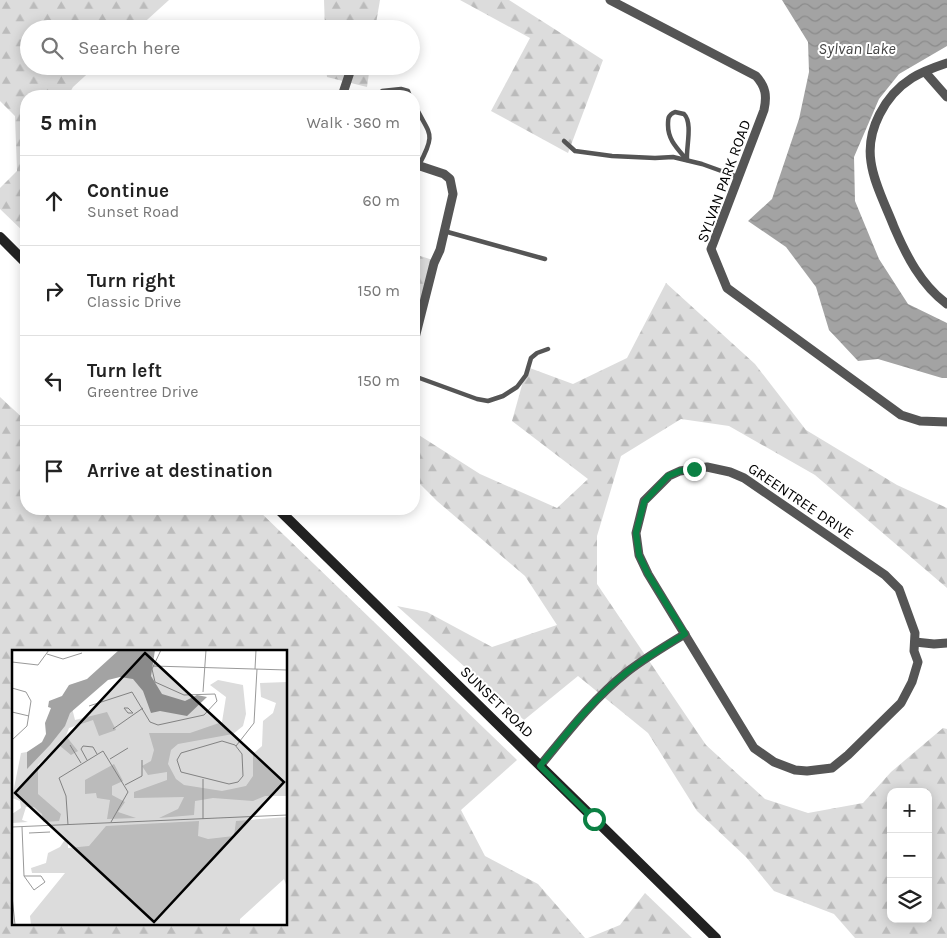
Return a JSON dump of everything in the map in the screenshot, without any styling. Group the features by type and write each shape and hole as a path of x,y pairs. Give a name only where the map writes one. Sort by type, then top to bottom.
{"street":[{"name":"SYLVAN PARK ROAD","path":"610,0 756,76 766,92 764,110 711,249 727,288 901,415 910,420 947,422"},
{"path":"947,63 913,77 901,86 890,98 880,114 870,142 871,163 886,208 907,254 922,281 947,304"},
{"path":"925,72 947,97"},
{"path":"344,90 349,75"},
{"path":"420,166 444,174 450,179 452,186 452,203 420,320"},
{"path":"0,237 20,257"},
{"name":"GREENTREE DRIVE","path":"707,467 730,472 744,478 885,574 899,589 915,633 916,642 914,651 918,662 905,696 895,710 848,755 832,768 807,771 795,770 784,766 754,748 648,574 639,555 636,533 644,502 668,476 680,471 707,467"},
{"name":"SUNSET ROAD","path":"284,515 716,938"},
{"path":"540,766 581,716 620,678 646,658 685,634"},
{"path":"916,642 947,643"}],"lane":[{"path":"675,112 684,114 690,123 686,148 687,160 670,138 668,118 670,114 675,112"},
{"path":"420,118 430,131 428,149 420,160"},
{"path":"564,141 575,151 590,154 655,158 673,157 738,177"},
{"path":"444,231 545,259"},
{"path":"420,378 477,399 488,401 503,396 517,387 526,375 531,358 548,348"}],"green space":[{"path":"0,0 169,0 147,20 20,20 20,75 86,75 71,90 20,90 20,228 0,209 0,188 17,171 15,116 0,101"},
{"path":"324,0 380,0 377,20 325,20"},
{"path":"460,0 509,0 603,60 568,153 491,111 530,38"},
{"path":"327,75 369,75 367,87 327,77"},
{"path":"420,256 436,261 420,317"},
{"path":"666,283 755,364 806,430 897,485 947,508 947,588 815,475 729,426 681,419 621,456 597,536 597,584 706,745 765,799 808,813 863,803 891,772 943,728 947,729 947,938 855,938 834,914 774,891 746,857 697,811 648,733 578,676 524,720 397,606 427,612 492,647 557,625 525,576 437,501 420,484 420,436 480,474 557,508 588,479 512,421 527,367 573,384 627,358"},
{"path":"0,397 20,415 20,515 263,515 517,760 461,810 485,856 538,884 585,938 0,938"},
{"path":"645,893 692,938 588,938 620,925"}],"water":[{"name":"Sylvan Lake","path":"782,0 947,0 947,46 899,74 879,99 854,157 855,201 879,259 908,304 947,323 947,378 878,359 858,361 829,330 816,287 786,247 748,221 772,199 799,119 809,72 808,42"}],"route":[{"path":"594,819 540,766 581,716 620,678 646,658 685,634 648,574 639,555 636,533 644,502 668,476 680,471 694,469"}]}
